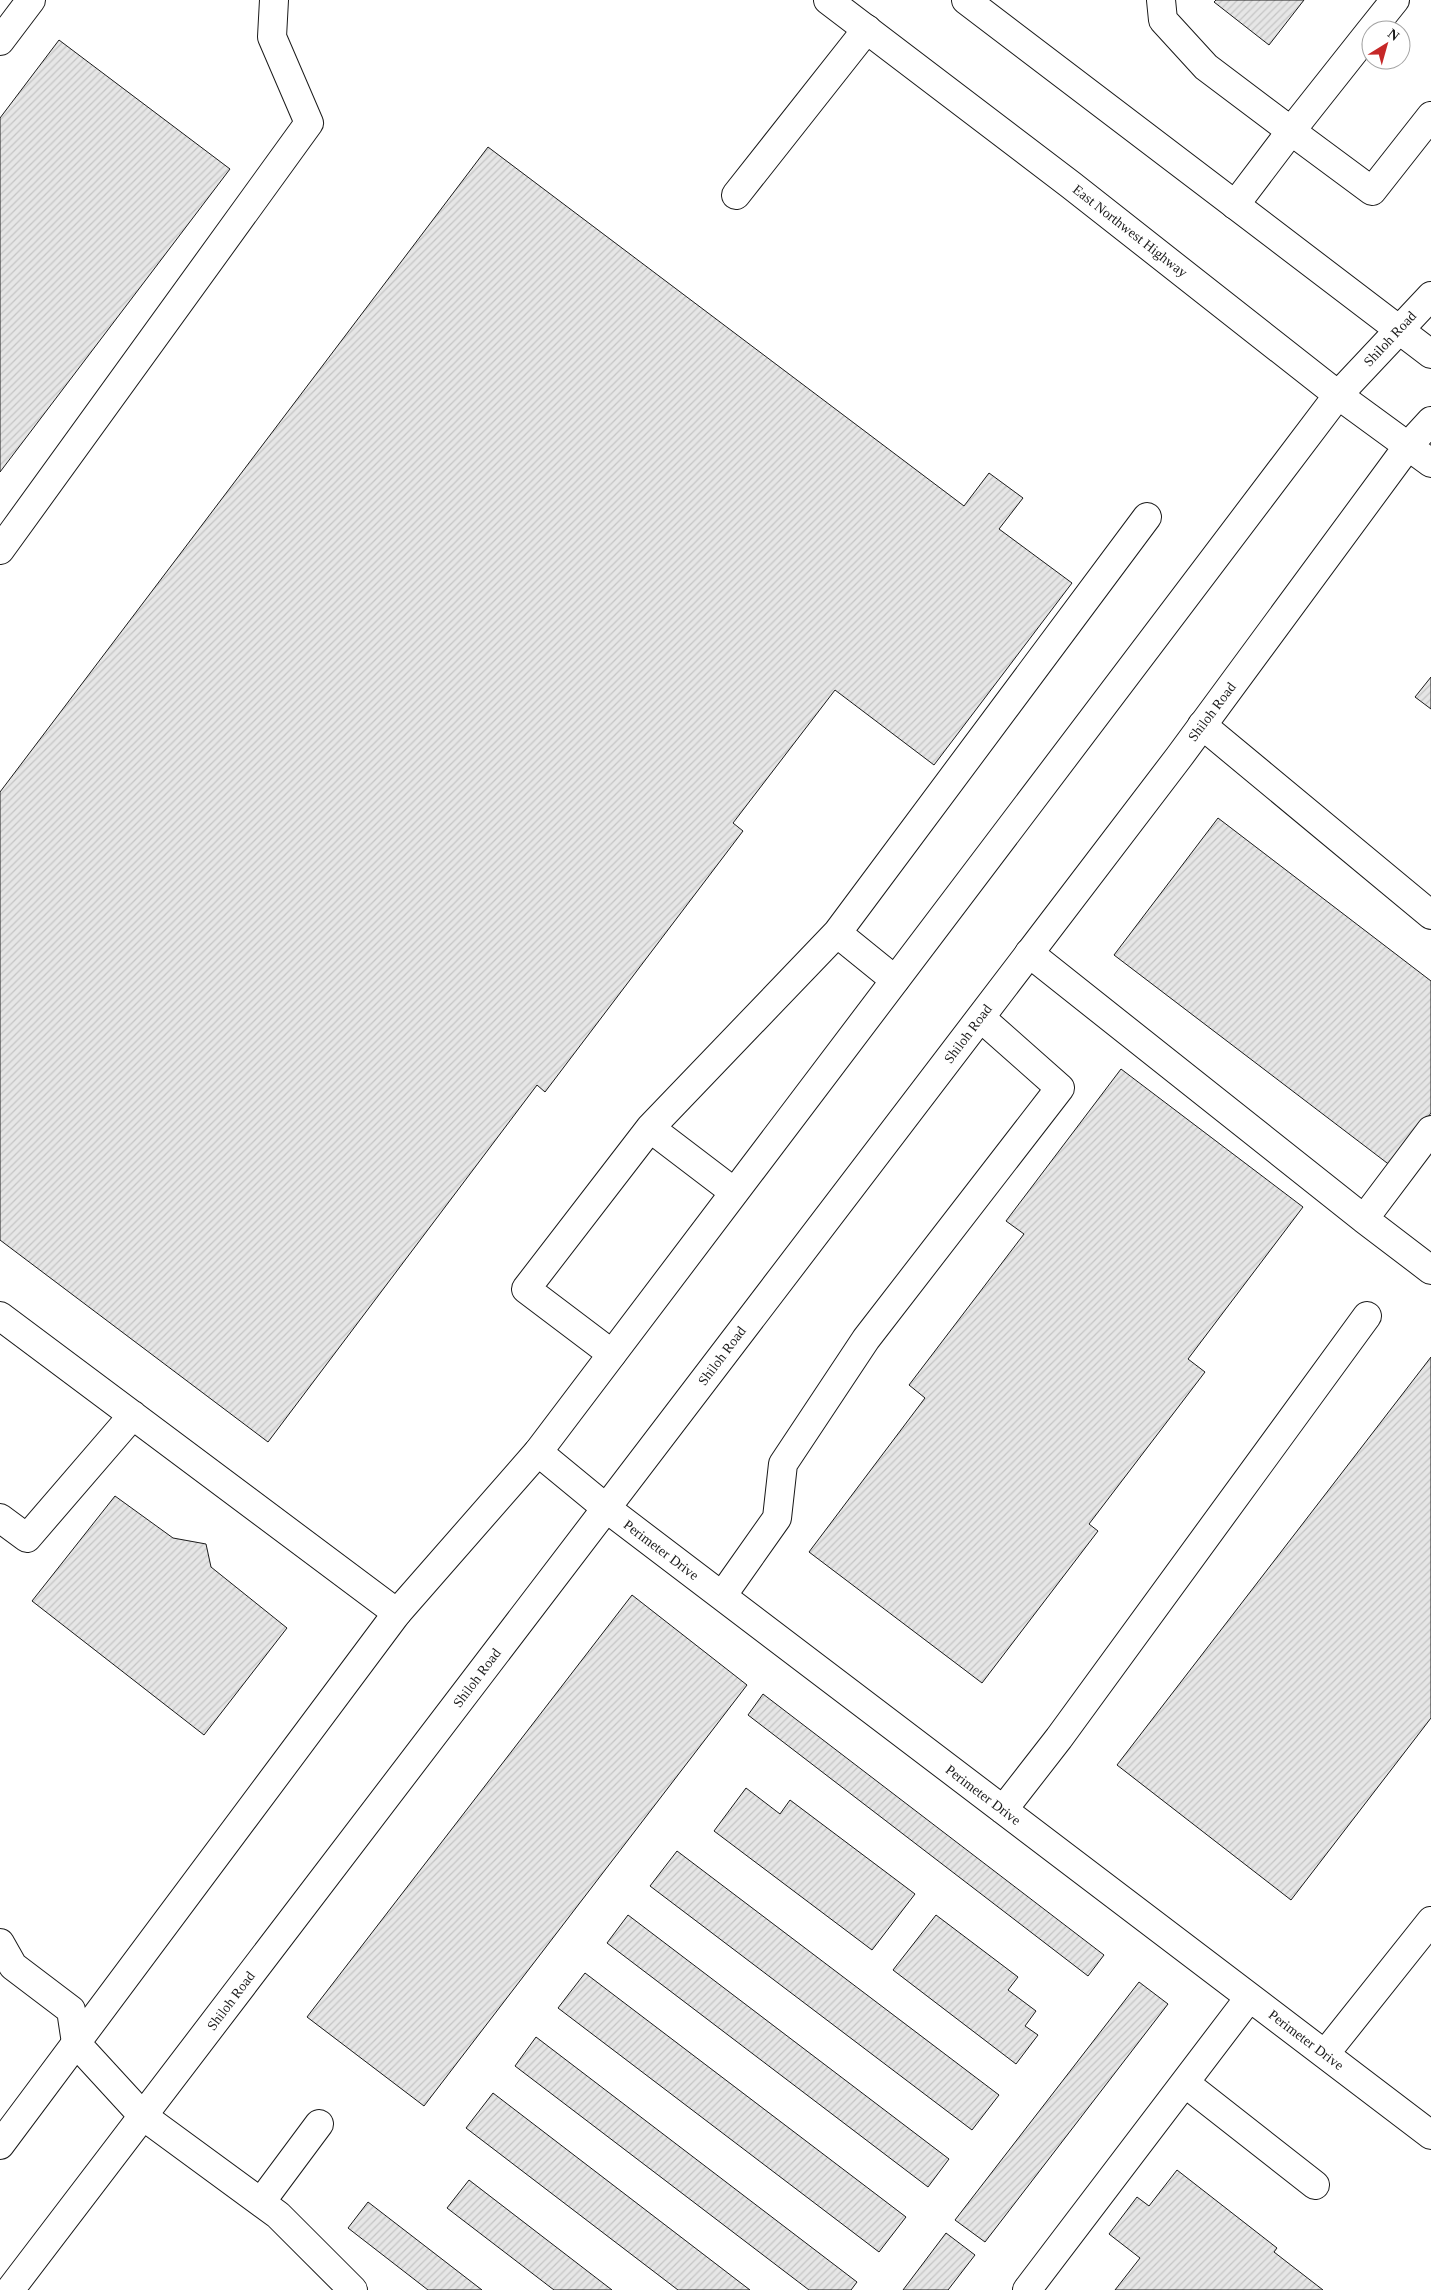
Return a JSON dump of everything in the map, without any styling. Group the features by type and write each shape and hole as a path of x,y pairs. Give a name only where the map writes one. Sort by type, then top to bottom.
{"main road":[{"path":"0,41 31,0"},
{"path":"0,550 309,123 272,37 274,0"},
{"name":"East Northwest Highway","path":"828,0 1071,185 1338,394 1431,463"},
{"path":"1162,0 1162,20 1206,68 1372,191 1431,116"},
{"path":"1379,20 1395,0"},
{"path":"980,4 1235,204 1431,354"},
{"path":"736,195 867,29"},
{"path":"1235,204 1361,43"},
{"name":"Shiloh Road","path":"0,2144 397,1613 538,1452 1338,394 1431,296"},
{"name":"Shiloh Road","path":"10,2290 981,1018 1202,725 1408,446 1431,421"},
{"path":"612,1354 526,1289 650,1128 837,933 1147,517"},
{"path":"1202,725 1431,915"},
{"path":"837,933 894,980"},
{"path":"1029,953 1431,1270"},
{"path":"722,1596 777,1518 783,1464 866,1339 1060,1088 981,1018"},
{"path":"650,1128 734,1192"},
{"path":"1364,1219 1431,1130"},
{"path":"0,1316 397,1613"},
{"path":"1003,1810 1059,1738 1367,1316"},
{"path":"0,1518 27,1538 133,1415"},
{"name":"Perimeter Drive","path":"538,1452 606,1508 1431,2136"},
{"path":"1325,2054 1431,1921"},
{"path":"4,1965 71,2010 76,2043 143,2116 278,2215 353,2290"},
{"path":"1027,2290 1249,1998"},
{"path":"1185,2083 1315,2186"},
{"path":"261,2202 319,2124"}],"building":[{"path":"1216,0 1304,0 1269,45 1214,2"},
{"path":"59,40 230,169 0,472 0,118"},
{"path":"488,147 964,506 989,473 1023,498 999,529 1072,583 934,765 835,690 733,823 743,831 545,1092 537,1085 268,1442 0,1240 0,792"},
{"path":"1431,677 1431,709 1415,697"},
{"path":"1218,818 1431,981 1431,1113 1391,1166 1114,955"},
{"path":"1121,1069 1303,1207 1188,1359 1205,1372 1089,1524 1098,1531 982,1683 809,1552 925,1398 909,1385 1024,1234 1006,1221"},
{"path":"1431,1357 1431,1718 1291,1900 1117,1765"},
{"path":"115,1496 173,1538 206,1544 211,1567 287,1628 204,1735 32,1601"},
{"path":"632,1595 747,1685 424,2106 307,2017"},
{"path":"763,1694 1104,1955 1088,1976 748,1715"},
{"path":"746,1788 780,1814 790,1800 915,1894 872,1950 714,1831"},
{"path":"677,1851 999,2095 972,2130 650,1886"},
{"path":"628,1915 949,2159 928,2187 607,1943"},
{"path":"936,1915 1018,1977 1008,1990 1036,2011 1025,2026 1038,2035 1016,2064 893,1970"},
{"path":"585,1973 906,2217 879,2252 558,2008"},
{"path":"1139,1982 1168,2004 985,2242 955,2220"},
{"path":"536,2037 857,2282 851,2290 809,2290 515,2066"},
{"path":"493,2093 750,2290 678,2290 466,2128"},
{"path":"1177,2170 1277,2248 1274,2252 1323,2290 1115,2290 1140,2258 1109,2234 1137,2197 1149,2206"},
{"path":"469,2180 612,2290 554,2290 447,2208"},
{"path":"368,2202 482,2290 428,2290 348,2228"},
{"path":"946,2233 975,2255 948,2290 903,2290"}]}
